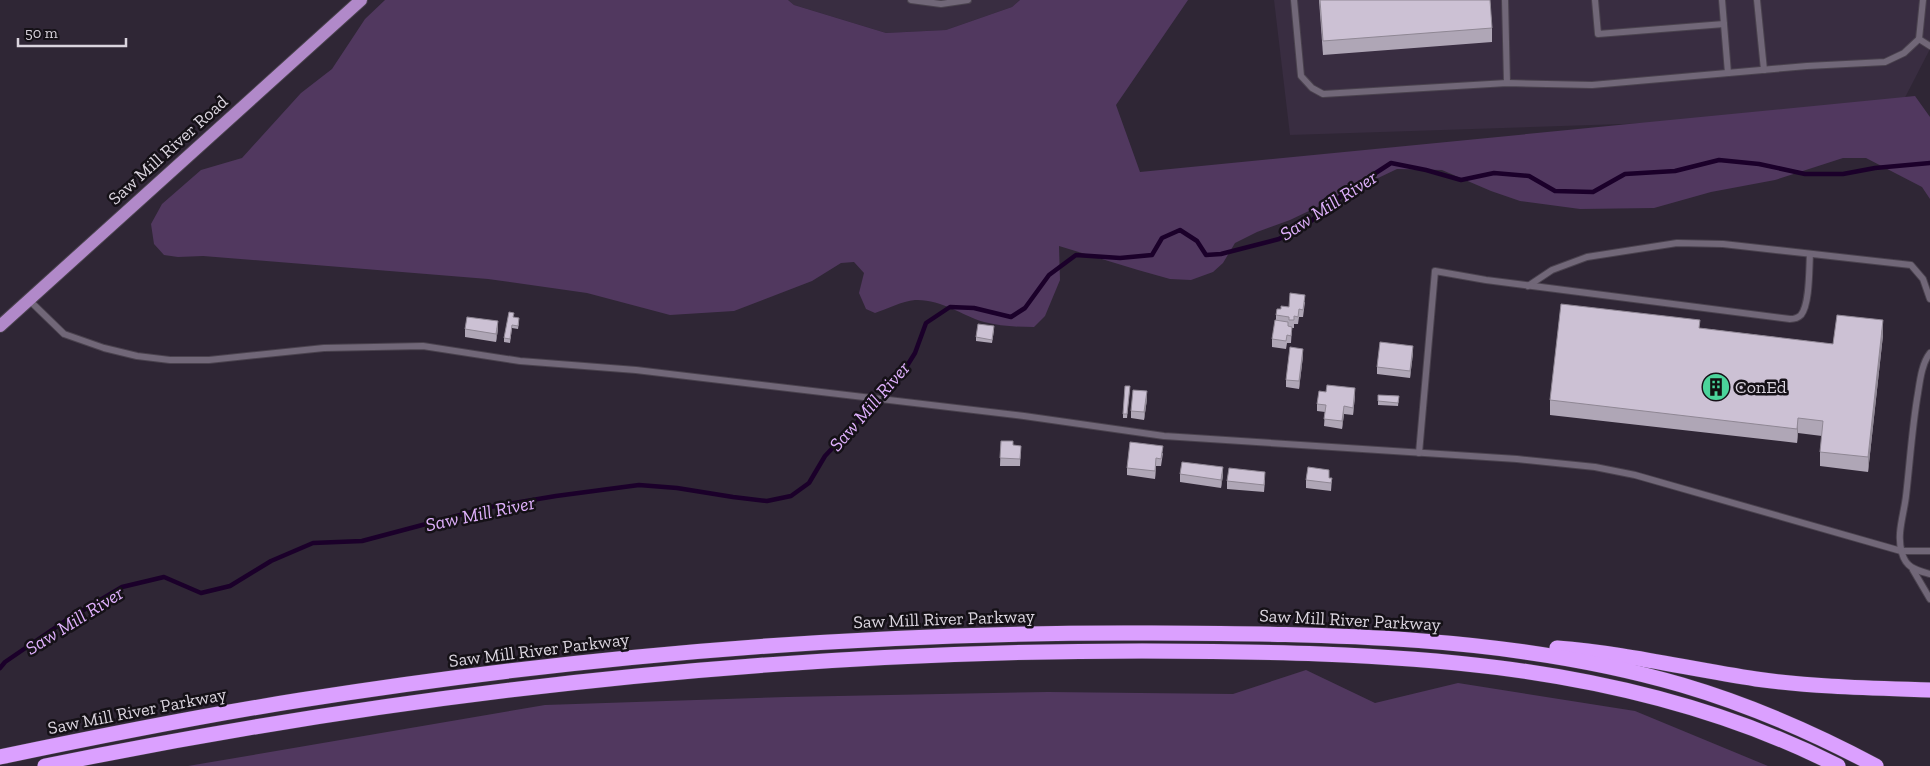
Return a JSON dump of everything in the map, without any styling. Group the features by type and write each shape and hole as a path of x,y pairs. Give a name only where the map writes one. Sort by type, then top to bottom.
{"highway":[{"name":"Saw Mill River Parkway","path":"0,757 176,722 351,692 516,670 716,650 935,637 1110,633 1320,636 1408,640 1477,646 1582,661 1684,685 1734,701 1784,721 1876,766"},
{"path":"1477,646 1587,651 1798,684 1930,690"},
{"name":"Saw Mill River Parkway","path":"45,766 144,746 298,719 419,701 557,684 783,663 964,654 1110,651 1275,653 1379,657 1482,664 1532,671 1633,691 1707,712 1779,738 1838,766"}],"main road":[{"name":"Saw Mill River Road","path":"0,326 360,0"}],"lane":[{"path":"911,0 940,4 968,0"},
{"path":"1294,0 1301,76 1312,88 1323,94 1507,83 1592,85 1885,62 1904,53 1920,39 1923,0"},
{"path":"1505,0 1507,83"},
{"path":"1595,0 1598,34 1724,24"},
{"path":"1722,0 1728,73"},
{"path":"1757,0 1764,70"},
{"path":"1920,39 1930,46"},
{"path":"1528,286 1552,270 1587,258 1677,243 1722,244 1911,265 1923,278 1930,299"},
{"path":"1419,453 1435,271 1528,286 1790,319 1797,318 1802,314 1806,304 1810,254"},
{"path":"29,300 64,334 104,348 137,356 170,360 209,360 324,348 423,346 520,361 636,370 1024,416 1164,436 1517,459 1595,467 1635,475 1901,551 1930,551"},
{"path":"1930,353 1924,366 1918,393 1906,499 1899,536 1905,562 1913,570 1930,599"},
{"path":"1913,570 1930,574"}],"shaded area":[{"path":"385,0 788,0 794,5 886,33 946,30 1012,7 1020,0 1188,0 1116,105 1140,172 1915,96 1930,117 1930,199 1922,187 1866,158 1843,158 1775,180 1711,192 1654,208 1580,209 1520,201 1442,170 1397,169 1290,220 1257,232 1235,243 1223,263 1213,272 1191,280 1170,279 1059,246 1060,280 1045,316 1034,327 984,322 934,302 924,300 905,302 875,313 866,309 859,293 864,273 854,262 841,263 812,281 734,311 670,315 587,293 488,279 203,256 178,257 164,255 154,244 151,224 162,204 201,170 242,158 301,93 332,69 365,19"},
{"path":"788,0 1020,0 1012,7 946,30 886,33 794,5"},
{"path":"1274,0 1930,0 1930,49 1896,115 1290,135"},
{"path":"1306,670 1375,703 1458,683 1635,711 1768,766 188,766 545,705 787,697 1048,692 1233,694"}],"building":[{"path":"1320,0 1490,0 1492,28 1323,41"},
{"path":"1290,293 1305,295 1303,310 1299,309 1298,317 1294,316 1294,320 1289,320 1289,317 1276,315 1277,309 1281,309 1281,306 1289,307"},
{"name":"ConEd","path":"1561,304 1700,320 1699,328 1833,344 1837,315 1883,320 1868,457 1820,452 1823,421 1798,418 1797,429 1550,400"},
{"path":"509,312 514,313 513,317 519,318 518,326 512,325 510,339 504,338"},
{"path":"467,317 498,321 496,334 465,329"},
{"path":"1275,320 1288,322 1288,326 1292,327 1291,336 1287,335 1286,341 1272,339"},
{"path":"978,324 994,326 992,340 976,337"},
{"path":"1380,342 1413,346 1410,371 1377,367"},
{"path":"1290,347 1303,349 1299,381 1286,380"},
{"path":"1327,385 1355,388 1353,408 1344,406 1342,421 1324,419 1326,405 1317,404 1319,391 1326,392"},
{"path":"1125,386 1130,386 1127,414 1123,414"},
{"path":"1133,390 1147,391 1144,412 1131,411"},
{"path":"1378,395 1399,396 1398,403 1378,401"},
{"path":"1001,441 1013,441 1013,445 1021,446 1020,459 1000,458"},
{"path":"1130,442 1163,446 1161,459 1156,458 1155,471 1127,468"},
{"path":"1182,462 1223,467 1221,480 1180,474"},
{"path":"1308,467 1329,470 1329,478 1332,478 1331,483 1306,480"},
{"path":"1229,468 1265,472 1264,485 1227,481"}],"waterway":[{"name":"Saw Mill River","path":"0,668 5,662 65,621 122,587 164,577 201,593 230,586 271,561 313,543 362,541 490,507 639,485 677,488 767,501 791,496 809,483 825,456 900,377 915,353 926,323 950,307 974,308 1011,317 1025,308 1049,275 1076,255 1120,258 1152,255 1162,238 1180,230 1197,241 1206,255 1221,254 1279,239 1311,221 1345,193 1391,163 1461,180 1494,173 1529,176 1555,191 1593,192 1625,174 1675,171 1719,160 1759,164 1805,174 1843,174 1875,168 1930,163"}],"place":[{"name":"ConEd","path":"1716,387"}]}
